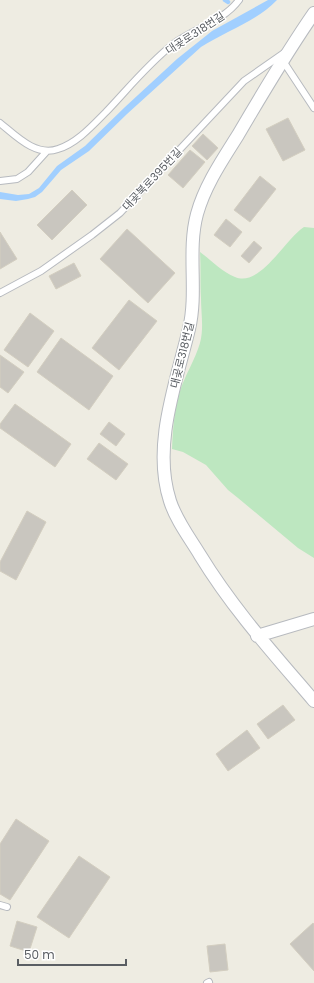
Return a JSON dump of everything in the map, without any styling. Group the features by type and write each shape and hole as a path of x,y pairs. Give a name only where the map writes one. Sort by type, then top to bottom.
{"street":[{"name":"대곶로318번길","path":"314,13 290,49 215,173 197,214 193,236 190,323 171,400 165,435 164,462 166,485 174,513 214,578 257,636 314,701"},
{"path":"257,636 314,619"}],"lane":[{"name":"대곶로318번길","path":"47,151 58,150 72,143 91,128 152,63 173,44 222,16 239,0"},
{"name":"대곶북로395번길","path":"0,293 40,271 92,235 120,213 244,81 290,49"},
{"path":"283,61 314,108"},
{"path":"0,123 28,145 47,151"},
{"path":"0,181 17,179 28,172 47,151"},
{"path":"0,905 7,907"}],"green space":[{"path":"304,227 314,228 314,558 298,548 228,490 206,465 183,452 172,449 176,405 182,385 198,349 202,332 200,252 226,272 235,277 244,279 254,276 263,269"}],"water":[{"path":"268,0 277,0 251,20 201,47 127,114 89,151 61,170 42,192 35,197 16,201 0,199 0,192 18,195 29,194 39,188 57,166 85,146 177,59 212,31"}],"building":[{"path":"288,118 305,150 283,161 266,129"},
{"path":"203,134 218,148 207,160 192,146"},
{"path":"190,150 205,162 183,188 168,175"},
{"path":"260,176 276,189 250,222 234,210"},
{"path":"72,190 87,205 52,240 37,225"},
{"path":"226,219 242,232 230,247 214,235"},
{"path":"127,229 175,273 148,303 100,259"},
{"path":"0,232 17,259 0,269"},
{"path":"254,241 262,248 249,263 241,256"},
{"path":"74,263 81,276 56,289 49,276"},
{"path":"129,300 157,321 119,370 92,348"},
{"path":"30,313 54,331 28,367 4,350"},
{"path":"61,338 113,376 89,410 37,372"},
{"path":"0,355 24,372 8,393 0,387"},
{"path":"15,404 71,444 55,467 0,428 0,424"},
{"path":"109,422 125,434 116,446 100,434"},
{"path":"99,443 128,464 116,480 87,459"},
{"path":"27,511 46,522 16,580 0,571 0,562"},
{"path":"283,705 295,720 268,739 257,724"},
{"path":"247,730 260,748 228,771 216,754"},
{"path":"16,819 49,841 10,900 0,894 0,844"},
{"path":"79,856 110,877 69,938 37,917"},
{"path":"17,921 37,927 29,952 10,946"},
{"path":"313,923 314,924 314,971 290,944"},
{"path":"225,944 228,970 210,972 207,946"}]}
